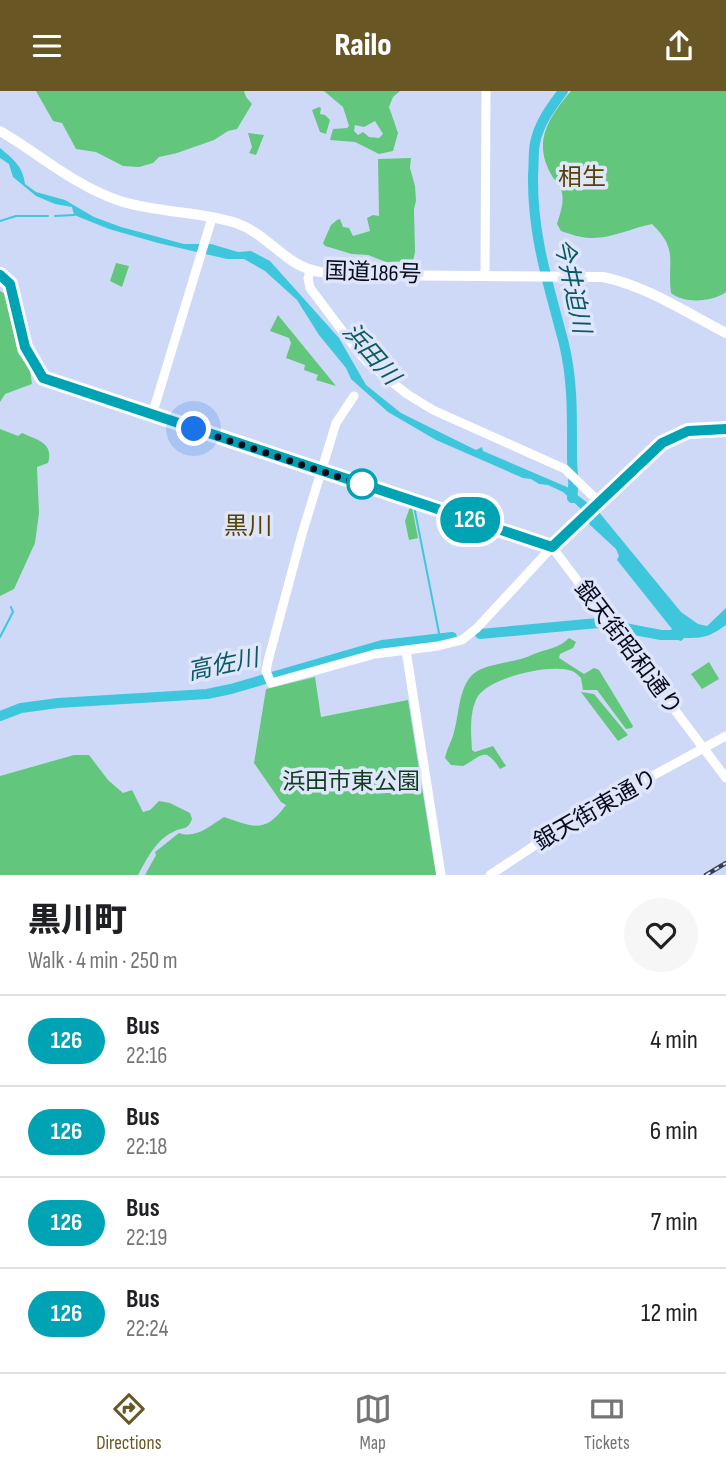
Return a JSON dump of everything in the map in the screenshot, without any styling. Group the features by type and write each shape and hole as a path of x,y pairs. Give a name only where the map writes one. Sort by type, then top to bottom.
{"highway":[{"name":"国道186号","path":"0,131 70,178 100,193 122,201 248,228 295,263 311,269 361,275 603,277 624,281 726,333"}],"main road":[{"path":"0,275 10,284 25,347 41,376 552,547 666,440 696,429 726,429"}],"street":[{"path":"485,275 486,91"},
{"path":"152,415 211,221"},
{"path":"311,269 308,278 310,288 359,353 382,375 420,403 555,464 574,478 598,503"},
{"path":"354,396 336,423 289,582 268,675 271,683 375,654 456,643 469,636 552,547"},
{"name":"銀天街昭和通り","path":"552,547 726,778"},
{"path":"406,650 441,875"},
{"name":"銀天街東通り","path":"490,875 582,814 726,736"}],"green space":[{"path":"36,91 244,91 252,104 237,129 139,167 123,166 96,152 76,149 62,123 53,121"},
{"path":"324,91 400,91 393,97 389,107 398,133 393,151 379,154 355,142 330,140 333,129 349,126 343,107","holes":["375,121 383,134 379,138 369,137 363,132 358,135 354,131 355,125 364,127"]},
{"path":"571,91 726,91 726,292 714,298 698,300 683,299 671,293 669,249 652,224 598,238 561,231 557,224 562,193 546,162 543,140 550,120"},
{"path":"319,107 320,114 330,120 326,134 320,132 312,110"},
{"path":"248,133 264,135 256,155 249,153 252,147"},
{"path":"411,158 410,168 416,201 413,261 386,262 368,255 352,254 325,246 323,243 331,225 340,219 343,227 349,228 353,236 370,231 367,218 379,216 378,159"},
{"path":"116,263 129,266 122,287 110,281"},
{"path":"0,291 5,294 18,353 30,370 32,384 5,394 0,402"},
{"path":"278,315 336,386 316,380 318,375 304,370 305,365 286,358 291,343 289,338 270,331"},
{"path":"0,429 18,436 22,433 39,440 47,447 49,456 48,463 37,467 39,513 35,543 14,589 0,596"},
{"path":"410,507 418,538 409,540 405,521"},
{"path":"569,638 576,642 573,648 560,654 559,658 584,674 594,668 599,670 632,728 626,729 597,690 583,690 581,678 574,672 562,669 536,670 508,678 485,689 478,696 473,708 472,750 475,752 493,746 506,766 500,769 487,755 463,766 451,765 445,758 464,688 473,674 481,669 553,648"},
{"path":"709,662 719,679 702,689 691,674"},
{"name":"浜田市東公園","path":"315,677 321,717 408,700 436,875 145,875 156,855 155,852 179,833 197,833 224,817 258,826 272,821 279,814 286,805 281,802 254,763 266,689"},
{"path":"581,692 594,694 628,735 618,741"},
{"path":"74,755 89,755 108,780 123,793 132,790 143,812 150,810 159,801 170,803 190,813 190,823 162,839 138,875 0,875 0,776"}],"water":[{"path":"0,148 20,168 25,184 36,192 65,200 94,217 184,244 211,244 238,252 251,251 270,261 339,338 366,385 401,413 476,450 482,447 483,451 567,487 598,511 681,612 698,624 707,626 726,608 726,625 706,636 684,638 681,641 661,634 672,629 617,560 619,556 616,549 590,525 582,510 563,492 523,478 436,440 388,412 351,379 297,300 265,271 244,259 227,259 158,243 109,229 74,215 72,207 36,196 13,177 9,164 0,158"}],"waterway":[{"name":"今井迫川","path":"563,91 546,115 535,143 533,197 542,261 569,372 572,498"},
{"path":"55,216 74,215"},
{"path":"0,221 16,216 48,216"},
{"path":"414,506 440,638"},
{"path":"0,637 13,612 11,607"},
{"name":"高佐川","path":"480,634 598,623 661,635 676,635"},
{"name":"高佐川","path":"0,716 21,708 58,703 207,694 382,645 452,637"}],"railway":[{"path":"706,875 726,863"}],"bus line":[{"name":"126","path":"0,275 10,284 25,347 43,378 552,547 662,443 678,434 696,429 726,429"}],"district":[{"name":"相生","path":"582,177"},
{"name":"黒川","path":"248,526"}],"route":[{"path":"194,429 372,488 362,484"}],"water label":[{"name":"浜田川","path":"371,354"}]}
